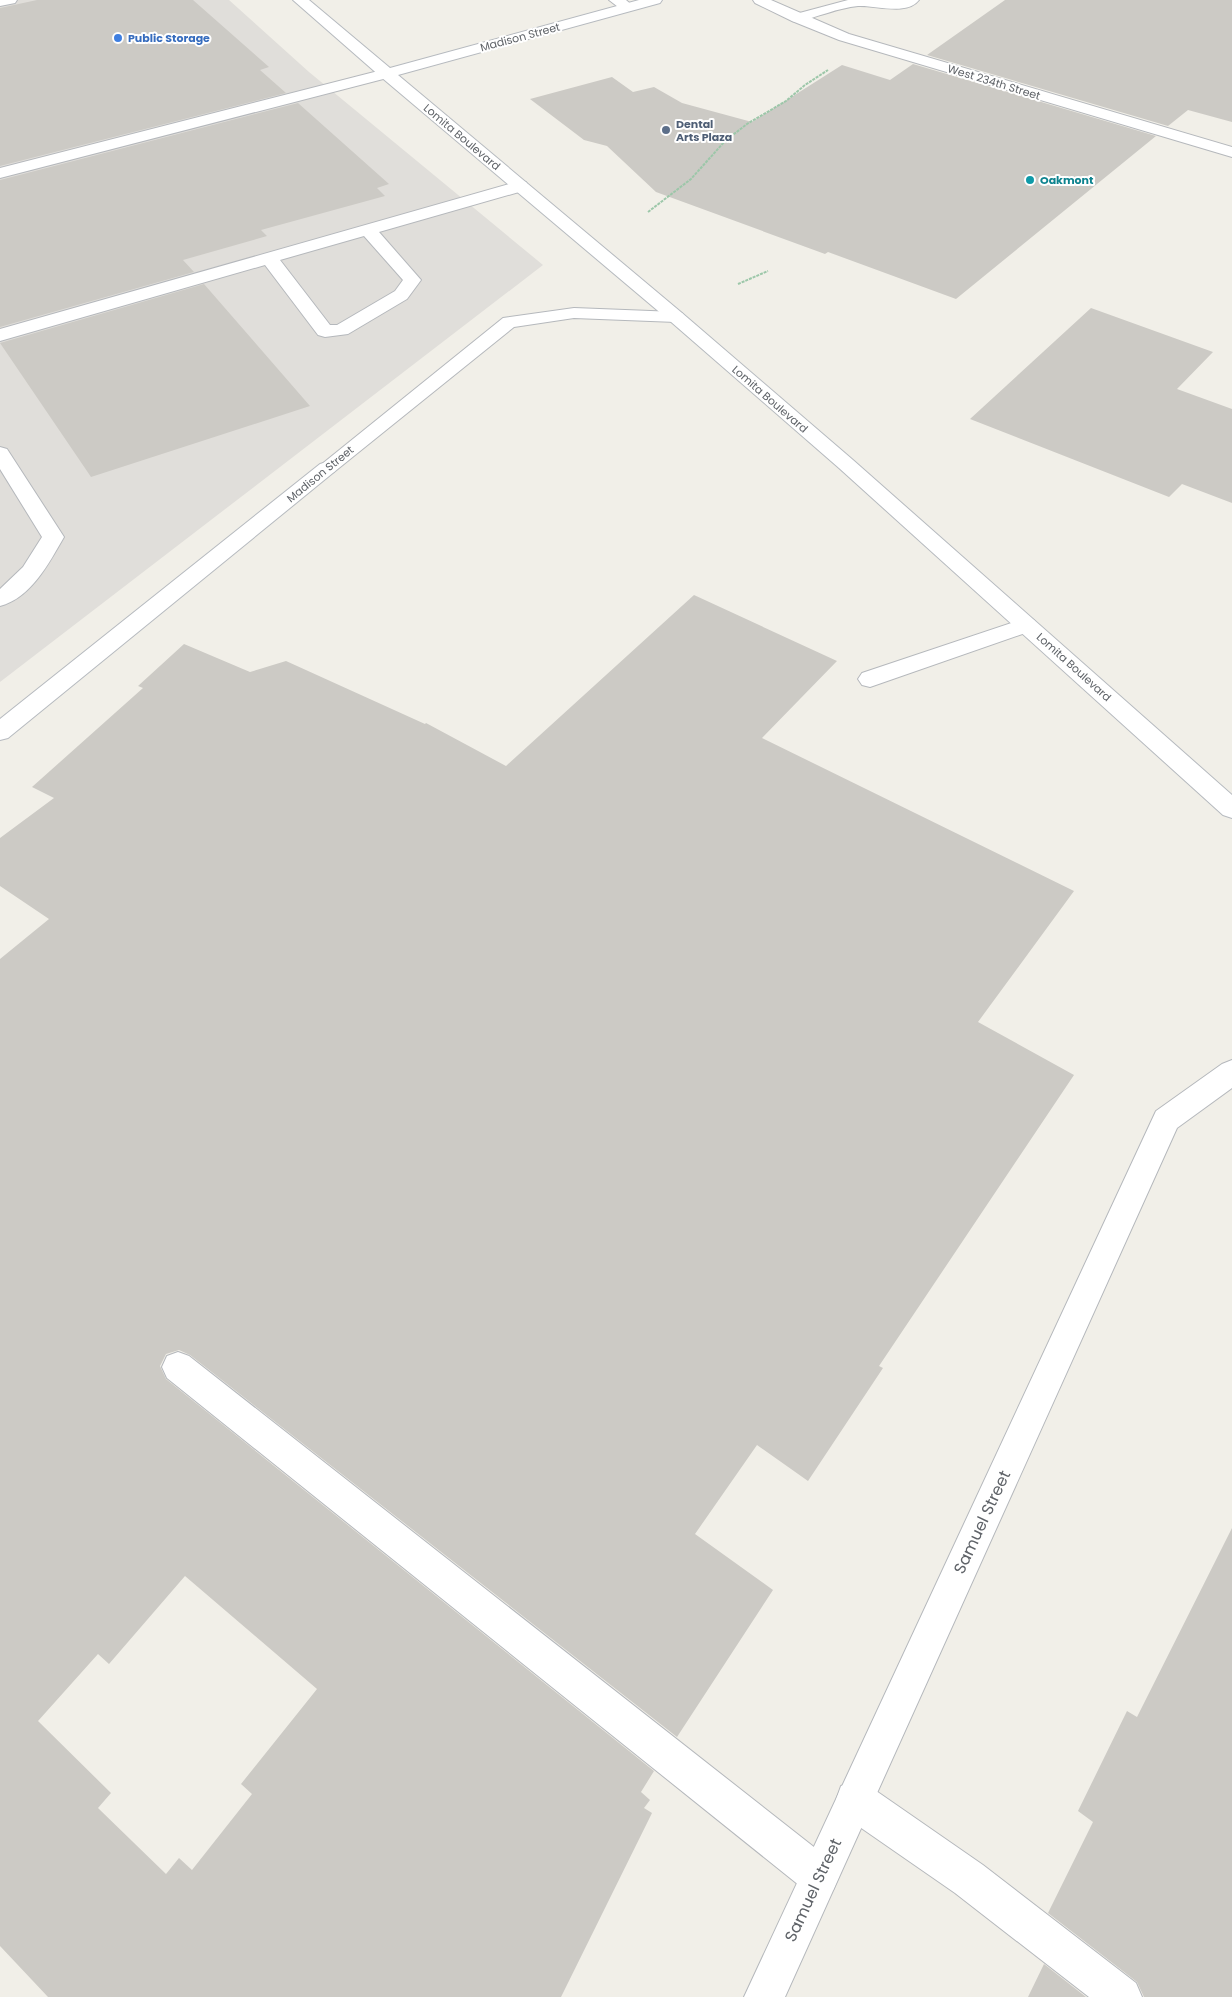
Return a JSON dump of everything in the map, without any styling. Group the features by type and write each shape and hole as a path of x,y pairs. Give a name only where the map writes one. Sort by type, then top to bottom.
{"street":[{"path":"0,2 10,0"},
{"name":"Lomita Boulevard","path":"300,0 676,317 846,464 1232,809"},
{"name":"Madison Street","path":"0,173 386,74 622,4 654,0"},
{"name":"West 234th Street","path":"760,0 797,18 869,45 1232,152"},
{"path":"797,18 857,2 904,4 912,0"},
{"path":"0,335 520,186"},
{"path":"269,258 325,331 341,330 401,295 412,280 368,230"},
{"name":"Madison Street","path":"0,732 509,322 574,313 676,317"},
{"path":"0,453 53,537 40,562 14,591 0,599"},
{"path":"870,679 1026,625"},
{"name":"Samuel Street","path":"764,1997 1166,1120 1232,1072"},
{"path":"178,1367 819,1876"},
{"path":"855,1800 969,1879 1122,1997"}],"path":[{"path":"648,212 691,179 725,141 747,124 786,101 804,85 869,45"},
{"path":"738,284 768,271"}],"shaded area":[{"path":"0,0 229,0 309,72 543,265 0,682"}],"building":[{"name":"Public Storage","path":"37,0 193,0 269,67 260,70 286,93 0,166 0,8"},
{"path":"1005,0 1232,0 1232,122 1188,110 1168,126 927,55"},
{"name":"Oakmont","path":"913,64 1156,136 956,299 828,252 825,254 656,192 607,146 584,140 530,99 612,77 633,92 654,87 682,103 752,122 842,65 890,80"},
{"path":"298,103 389,184 377,188 385,196 261,230 267,236 183,260 194,272 0,327 0,180"},
{"path":"204,284 310,406 91,477 0,343"},
{"path":"1091,308 1213,352 1177,389 1232,409 1232,503 1182,484 1169,497 970,419"},
{"path":"694,595 837,661 762,738 1074,891 978,1022 1074,1075 879,1366 883,1368 808,1481 757,1445 695,1534 773,1590 677,1737 190,1355 179,1350 166,1354 160,1366 166,1379 654,1771 641,1792 650,1800 644,1808 652,1813 561,1997 48,1997 0,1946 0,959 49,919 0,886 0,838 54,798 32,787 143,688 138,686 184,644 250,672 286,661 426,723 506,766","holes":["185,1576 317,1689 241,1784 252,1794 192,1870 179,1858 166,1874 98,1808 111,1793 38,1721 98,1654 109,1664"]},
{"path":"1232,1528 1232,1997 1144,1997 1137,1982 1048,1913 1093,1822 1078,1811 1127,1711 1137,1717"},
{"path":"1044,1964 1086,1997 1028,1997"}],"place":[{"name":"Public Storage","path":"118,38"},
{"name":"Dental Arts Plaza","path":"666,130"},
{"name":"Oakmont","path":"1030,180"}]}
